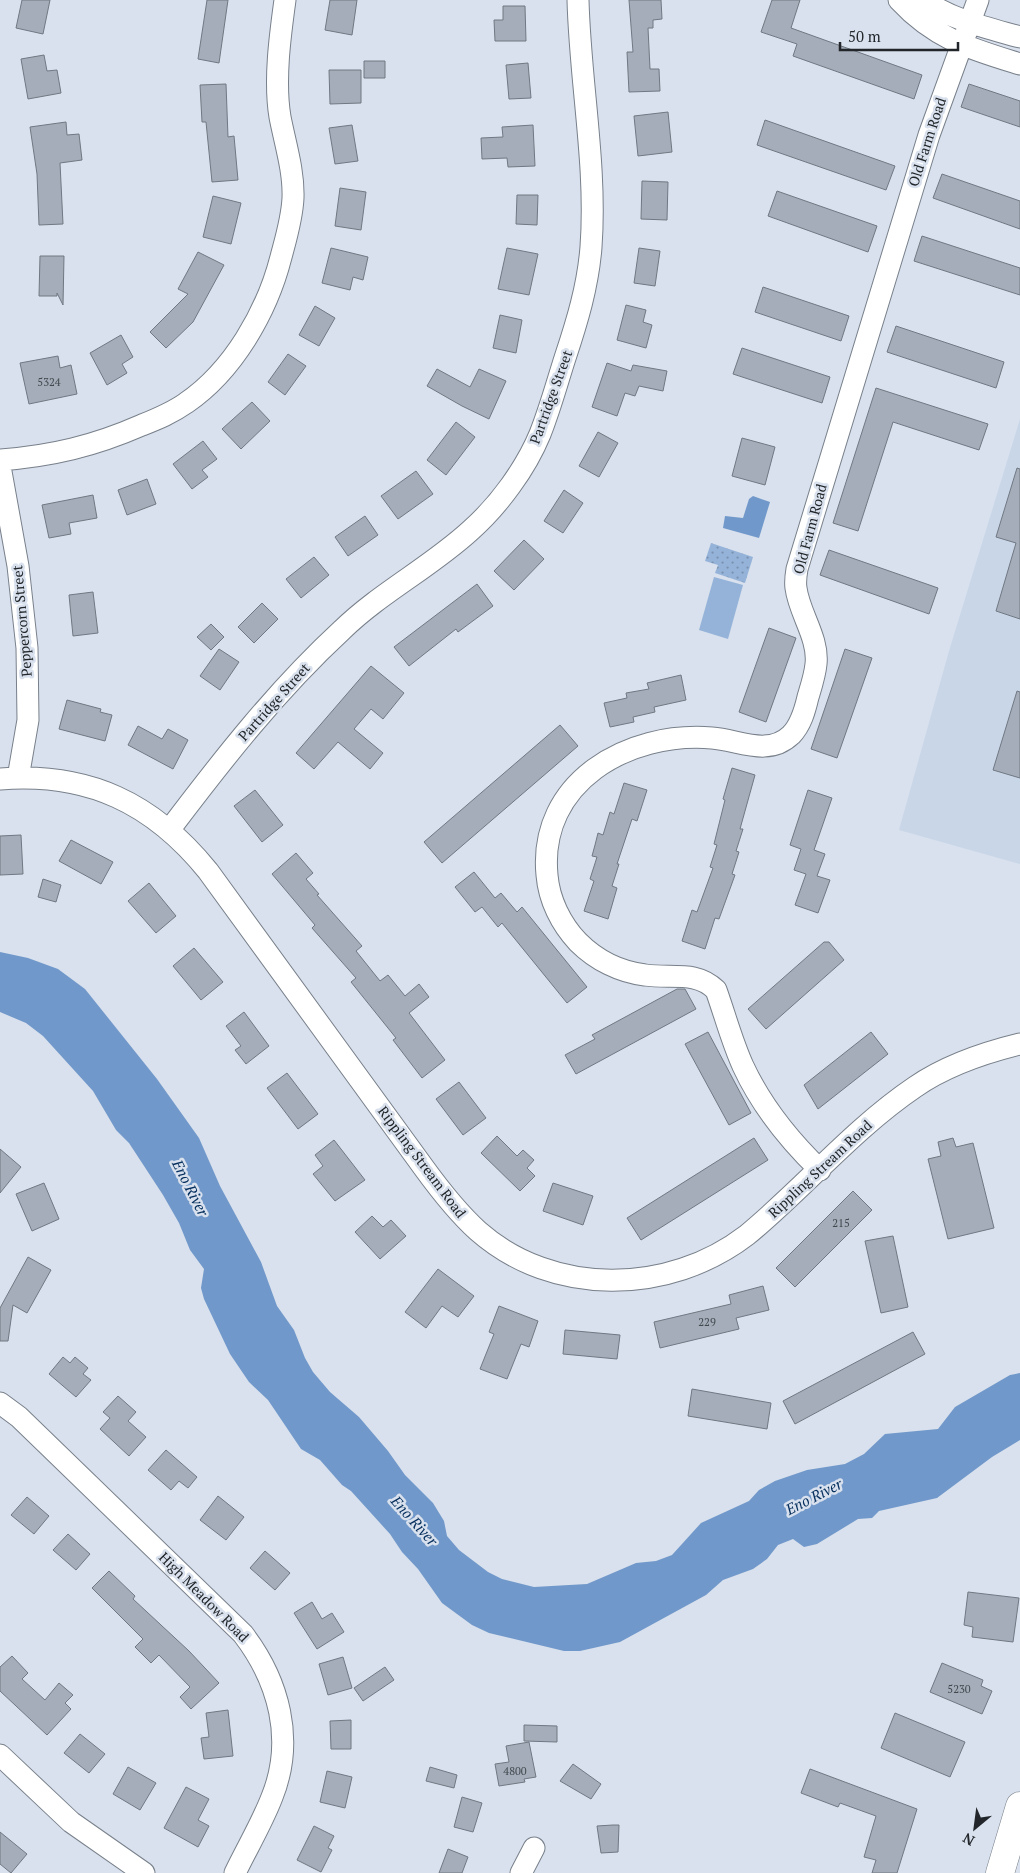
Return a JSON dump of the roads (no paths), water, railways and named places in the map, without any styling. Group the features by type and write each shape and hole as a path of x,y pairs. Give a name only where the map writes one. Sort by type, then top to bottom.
{"highway":[{"path":"1000,1873 1020,1806"}],"street":[{"path":"0,460 69,451 105,441 166,415 186,403 208,385 244,340 268,297 291,217 293,197 291,173 278,100 279,40 285,0"},
{"name":"Partridge Street","path":"170,829 243,735 295,677 360,613 473,529 501,497 534,447 574,332 585,292 591,249 593,197 579,47 578,0"},
{"path":"899,0 918,19 936,32 963,46 1020,64"},
{"path":"924,0 943,12 1020,37"},
{"name":"Old Farm Road","path":"820,1170 795,1146 771,1114 743,1066 716,990 708,982 695,976 646,975 624,971 594,956 578,942 565,926 550,895 547,876 548,839 561,806 573,789 586,774 616,756 656,742 674,739 712,738 757,746 773,746 791,734 803,716 817,664 813,641 796,588 797,569 928,135 948,77 963,46 978,0"},
{"name":"Peppercorn Street","path":"0,466 18,566 27,648 28,720 9,778"},
{"name":"Rippling Stream Road","path":"9,778 67,781 88,786 131,804 170,829 190,848 239,911 443,1193 479,1232 516,1257 554,1272 591,1280 635,1280 680,1271 698,1265 734,1246 764,1222 876,1117 915,1087 957,1064 983,1054 1020,1044"},
{"name":"High Meadow Road","path":"0,1403 20,1417 243,1634 264,1664 279,1706 282,1755 272,1798 235,1873"},
{"path":"0,1755 71,1822 144,1873"},
{"path":"521,1873 534,1848"}],"water":[{"path":"753,496 770,502 759,538 723,528 725,516 743,518 749,499"},
{"name":"Eno River","path":"0,952 28,958 58,969 85,989 157,1079 199,1138 220,1186 261,1262 277,1306 294,1330 305,1358 313,1372 330,1392 359,1417 388,1451 405,1475 433,1503 444,1521 447,1536 459,1550 488,1572 502,1579 534,1587 587,1584 636,1563 656,1561 672,1555 701,1523 749,1501 759,1490 775,1481 807,1470 845,1464 864,1454 885,1434 938,1429 955,1407 1010,1375 1020,1373 1020,1440 992,1457 937,1498 879,1511 872,1518 858,1519 817,1544 804,1547 793,1539 778,1545 767,1559 753,1569 723,1580 706,1595 620,1642 580,1651 564,1651 489,1633 472,1625 442,1603 390,1534 320,1460 301,1449 268,1400 249,1382 230,1354 204,1299 201,1288 204,1269 190,1250 179,1223 163,1195 129,1143 116,1130 93,1091 43,1036 26,1023 0,1012"}]}
